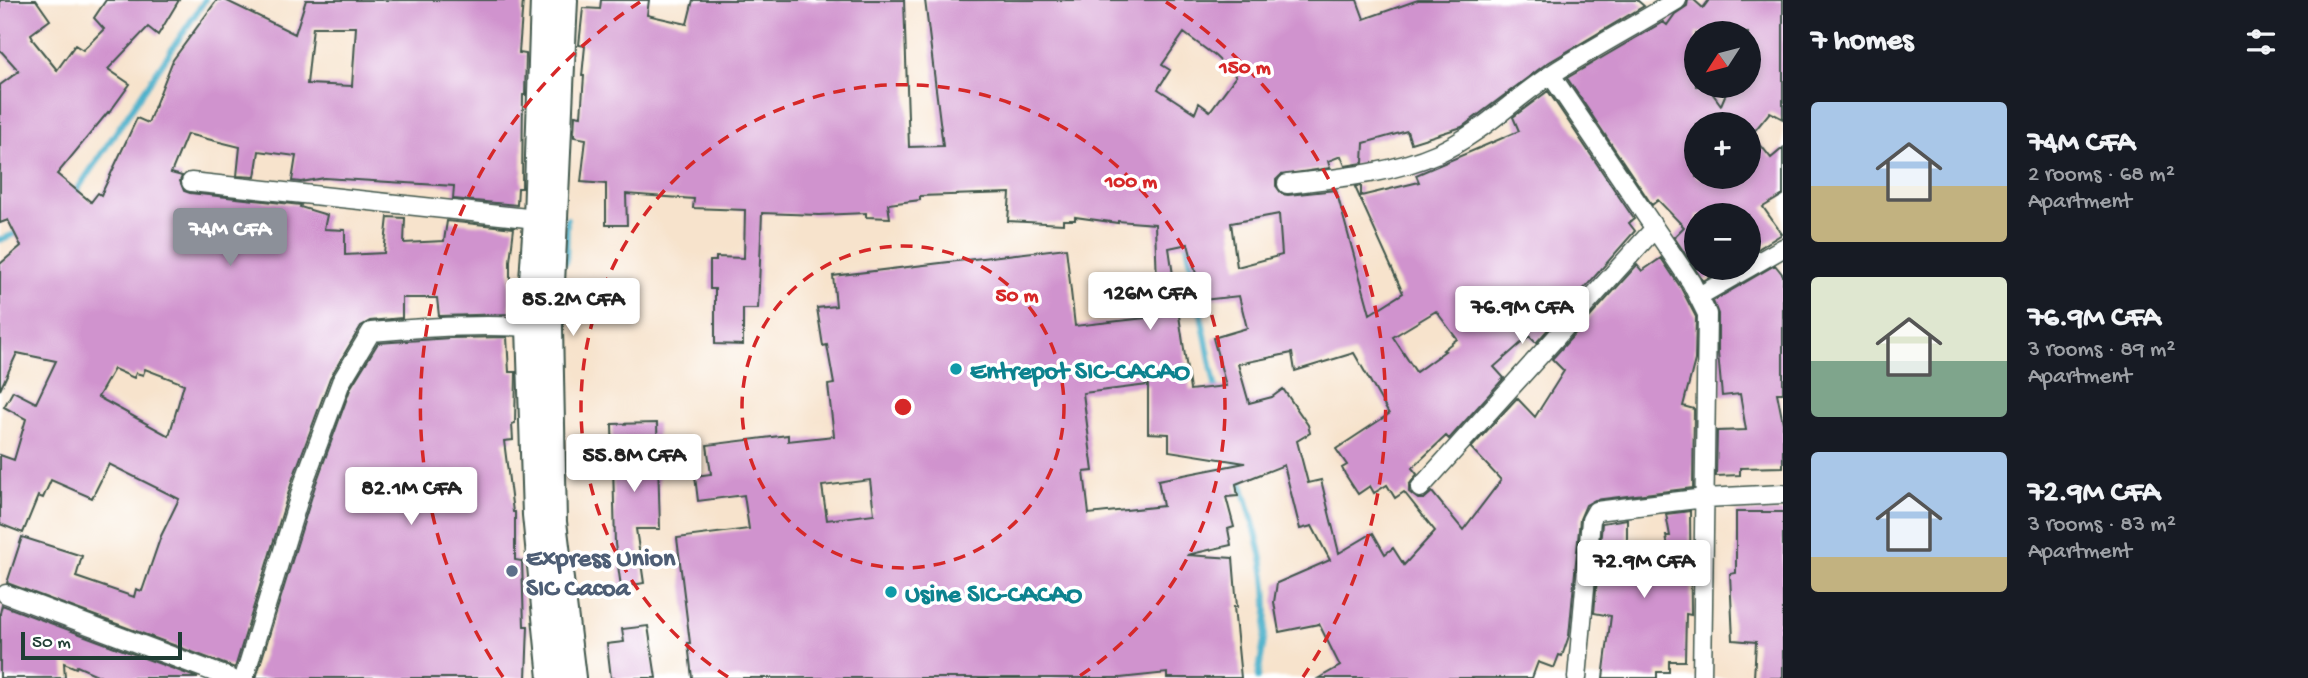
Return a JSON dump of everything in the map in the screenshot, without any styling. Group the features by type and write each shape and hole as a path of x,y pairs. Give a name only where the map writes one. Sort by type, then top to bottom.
{"main road":[{"path":"543,0 554,522 573,678"},
{"path":"551,678 535,515 529,327 546,220 565,0"}],"street":[{"path":"1287,184 1368,175 1405,166 1440,152 1469,136 1550,75 1677,0"},
{"path":"1550,75 1699,296 1707,314 1702,678"},
{"path":"191,182 546,220"},
{"path":"1420,488 1654,229"},
{"path":"1699,296 1783,248"},
{"path":"244,678 304,482 341,382 371,332 429,327 529,327"},
{"path":"1577,678 1593,514 1602,509 1705,498 1783,494"},
{"path":"6,594 230,678"}],"building":[{"path":"0,0 36,0 50,20 31,34 32,39 57,70 75,45 83,50 104,29 94,18 106,0 179,0 158,35 148,27 108,69 130,84 57,174 91,202 98,193 101,195 137,118 148,123 173,60 217,0 225,0 295,34 306,0 523,0 519,53 526,54 525,95 522,188 518,188 517,205 453,199 454,186 324,178 292,181 296,156 259,151 255,177 237,176 240,147 187,134 171,173 182,176 180,181 184,191 301,205 300,207 327,215 324,229 345,230 345,255 384,253 388,217 405,218 404,243 444,241 447,221 514,228 510,261 510,314 439,316 437,298 402,298 402,318 370,321 361,326 330,378 293,478 235,668 7,583 22,537 82,556 76,577 134,597 136,589 142,591 161,536 179,499 109,464 92,498 51,480 43,498 38,496 23,533 0,524 0,455 14,460 26,419 4,407 13,391 36,403 56,361 17,353 0,390 0,264 21,246 8,220 0,223 0,85 19,71 0,50","holes":["313,27 356,27 352,86 307,84","114,369 134,378 136,373 143,375 145,369 184,384 169,436 98,397"]},
{"path":"601,0 649,0 647,15 687,24 693,0 904,0 909,147 943,146 925,0 1357,0 1364,19 1418,0 1637,0 1644,6 1546,64 1462,127 1411,143 1407,131 1364,143 1363,163 1345,166 1341,156 1328,161 1330,168 1281,175 1276,180 1276,186 1282,194 1288,195 1336,190 1370,314 1403,293 1355,187 1361,186 1361,196 1419,182 1416,175 1519,131 1513,117 1548,91 1634,219 1629,223 1635,231 1536,343 1529,336 1494,367 1504,378 1449,439 1446,436 1412,468 1417,474 1409,485 1409,492 1418,499 1424,499 1432,492 1463,530 1501,480 1471,448 1517,398 1535,417 1564,371 1552,359 1637,265 1642,271 1661,258 1696,317 1695,360 1683,406 1694,409 1693,488 1595,500 1586,505 1580,519 1569,636 1562,656 1559,655 1554,668 1538,662 1532,678 1319,678 1340,666 1319,624 1279,632 1274,602 1277,583 1330,560 1312,526 1300,529 1284,465 1236,484 1238,496 1226,497 1234,527 1228,529 1231,545 1187,555 1233,558 1237,607 1234,607 1241,678 1167,678 1167,673 1120,678 692,678 677,538 749,529 744,495 698,501 695,476 711,474 707,445 788,435 788,441 834,436 828,385 834,384 827,345 823,346 817,308 836,306 833,276 1066,248 1075,326 1155,317 1154,313 1158,313 1155,224 1118,223 1075,217 1075,220 1063,220 1063,224 1008,221 1010,193 920,196 920,200 888,204 890,218 866,217 866,213 762,213 758,309 743,309 743,345 715,344 715,289 710,289 710,261 716,261 716,257 744,258 745,210 693,208 694,199 626,194 627,225 606,225 606,184 581,182 586,139 574,137 574,133 575,115 581,116 584,76 585,46 579,45 583,8 600,9","holes":["1184,33 1236,76 1210,111 1199,103 1195,113 1158,89 1170,70 1162,65","1279,214 1282,255 1237,267 1231,223","1188,244 1203,300 1239,296 1247,328 1213,338 1226,386 1190,390 1169,248","1436,311 1457,339 1416,372 1393,337","1292,353 1295,371 1354,353 1389,414 1336,449 1347,465 1342,468 1358,494 1370,486 1374,493 1387,485 1395,498 1404,492 1435,531 1404,565 1393,548 1385,554 1373,533 1339,553 1321,480 1308,483 1297,441 1310,433 1308,425 1283,389 1272,397 1249,403 1238,364","1148,385 1148,433 1169,434 1169,451 1245,463 1158,480 1163,506 1089,514 1084,472 1093,471 1083,393","870,480 874,514 827,520 822,486"]},
{"path":"1688,0 1694,0 1703,8 1709,0 1783,0 1783,119 1770,112 1761,123 1761,112 1684,112 1684,189 1761,189 1761,145 1771,158 1783,148 1783,195 1763,207 1782,234 1761,247 1761,203 1684,203 1684,227 1658,200 1652,205 1567,78 1663,22 1667,25 1675,14 1687,6"},
{"path":"1684,227 1684,252 1674,237"},
{"path":"1775,265 1783,275 1783,393 1777,393 1783,423 1783,467 1740,468 1740,475 1716,476 1717,431 1746,430 1740,394 1722,396 1718,314 1713,301 1749,280 1761,280 1761,273"},
{"path":"507,337 509,372 516,372 515,423 512,424 513,440 504,441 515,512 515,560 522,561 524,626 528,626 526,678 256,678 315,486 351,387 378,343"},
{"path":"657,423 660,529 636,529 644,583 621,587 615,544 612,424"},
{"path":"1690,511 1691,615 1686,614 1685,661 1669,661 1669,672 1657,672 1657,678 1603,678 1611,616 1594,613 1602,523 1627,519 1627,553 1669,552 1666,536 1670,536 1666,514"},
{"path":"1736,512 1783,512 1783,678 1754,678 1756,642 1733,640 1730,574 1736,573"},
{"path":"2,605 198,678 104,678 64,663 65,678 0,678"},
{"path":"648,626 656,678 611,678 607,644 624,642 622,629"}],"waterway":[{"path":"73,196 205,0"},
{"path":"566,262 567,219"},
{"path":"0,240 22,231"},
{"path":"1186,239 1217,395"},
{"path":"563,309 563,354"},
{"path":"1234,456 1260,547 1266,584 1266,622 1258,678"}],"place":[{"name":"Entrepot SIC-CACAO","path":"956,369"},
{"name":"Express Union SIC Cacoa","path":"512,571"},
{"name":"Usine SIC-CACAO","path":"891,592"}]}
